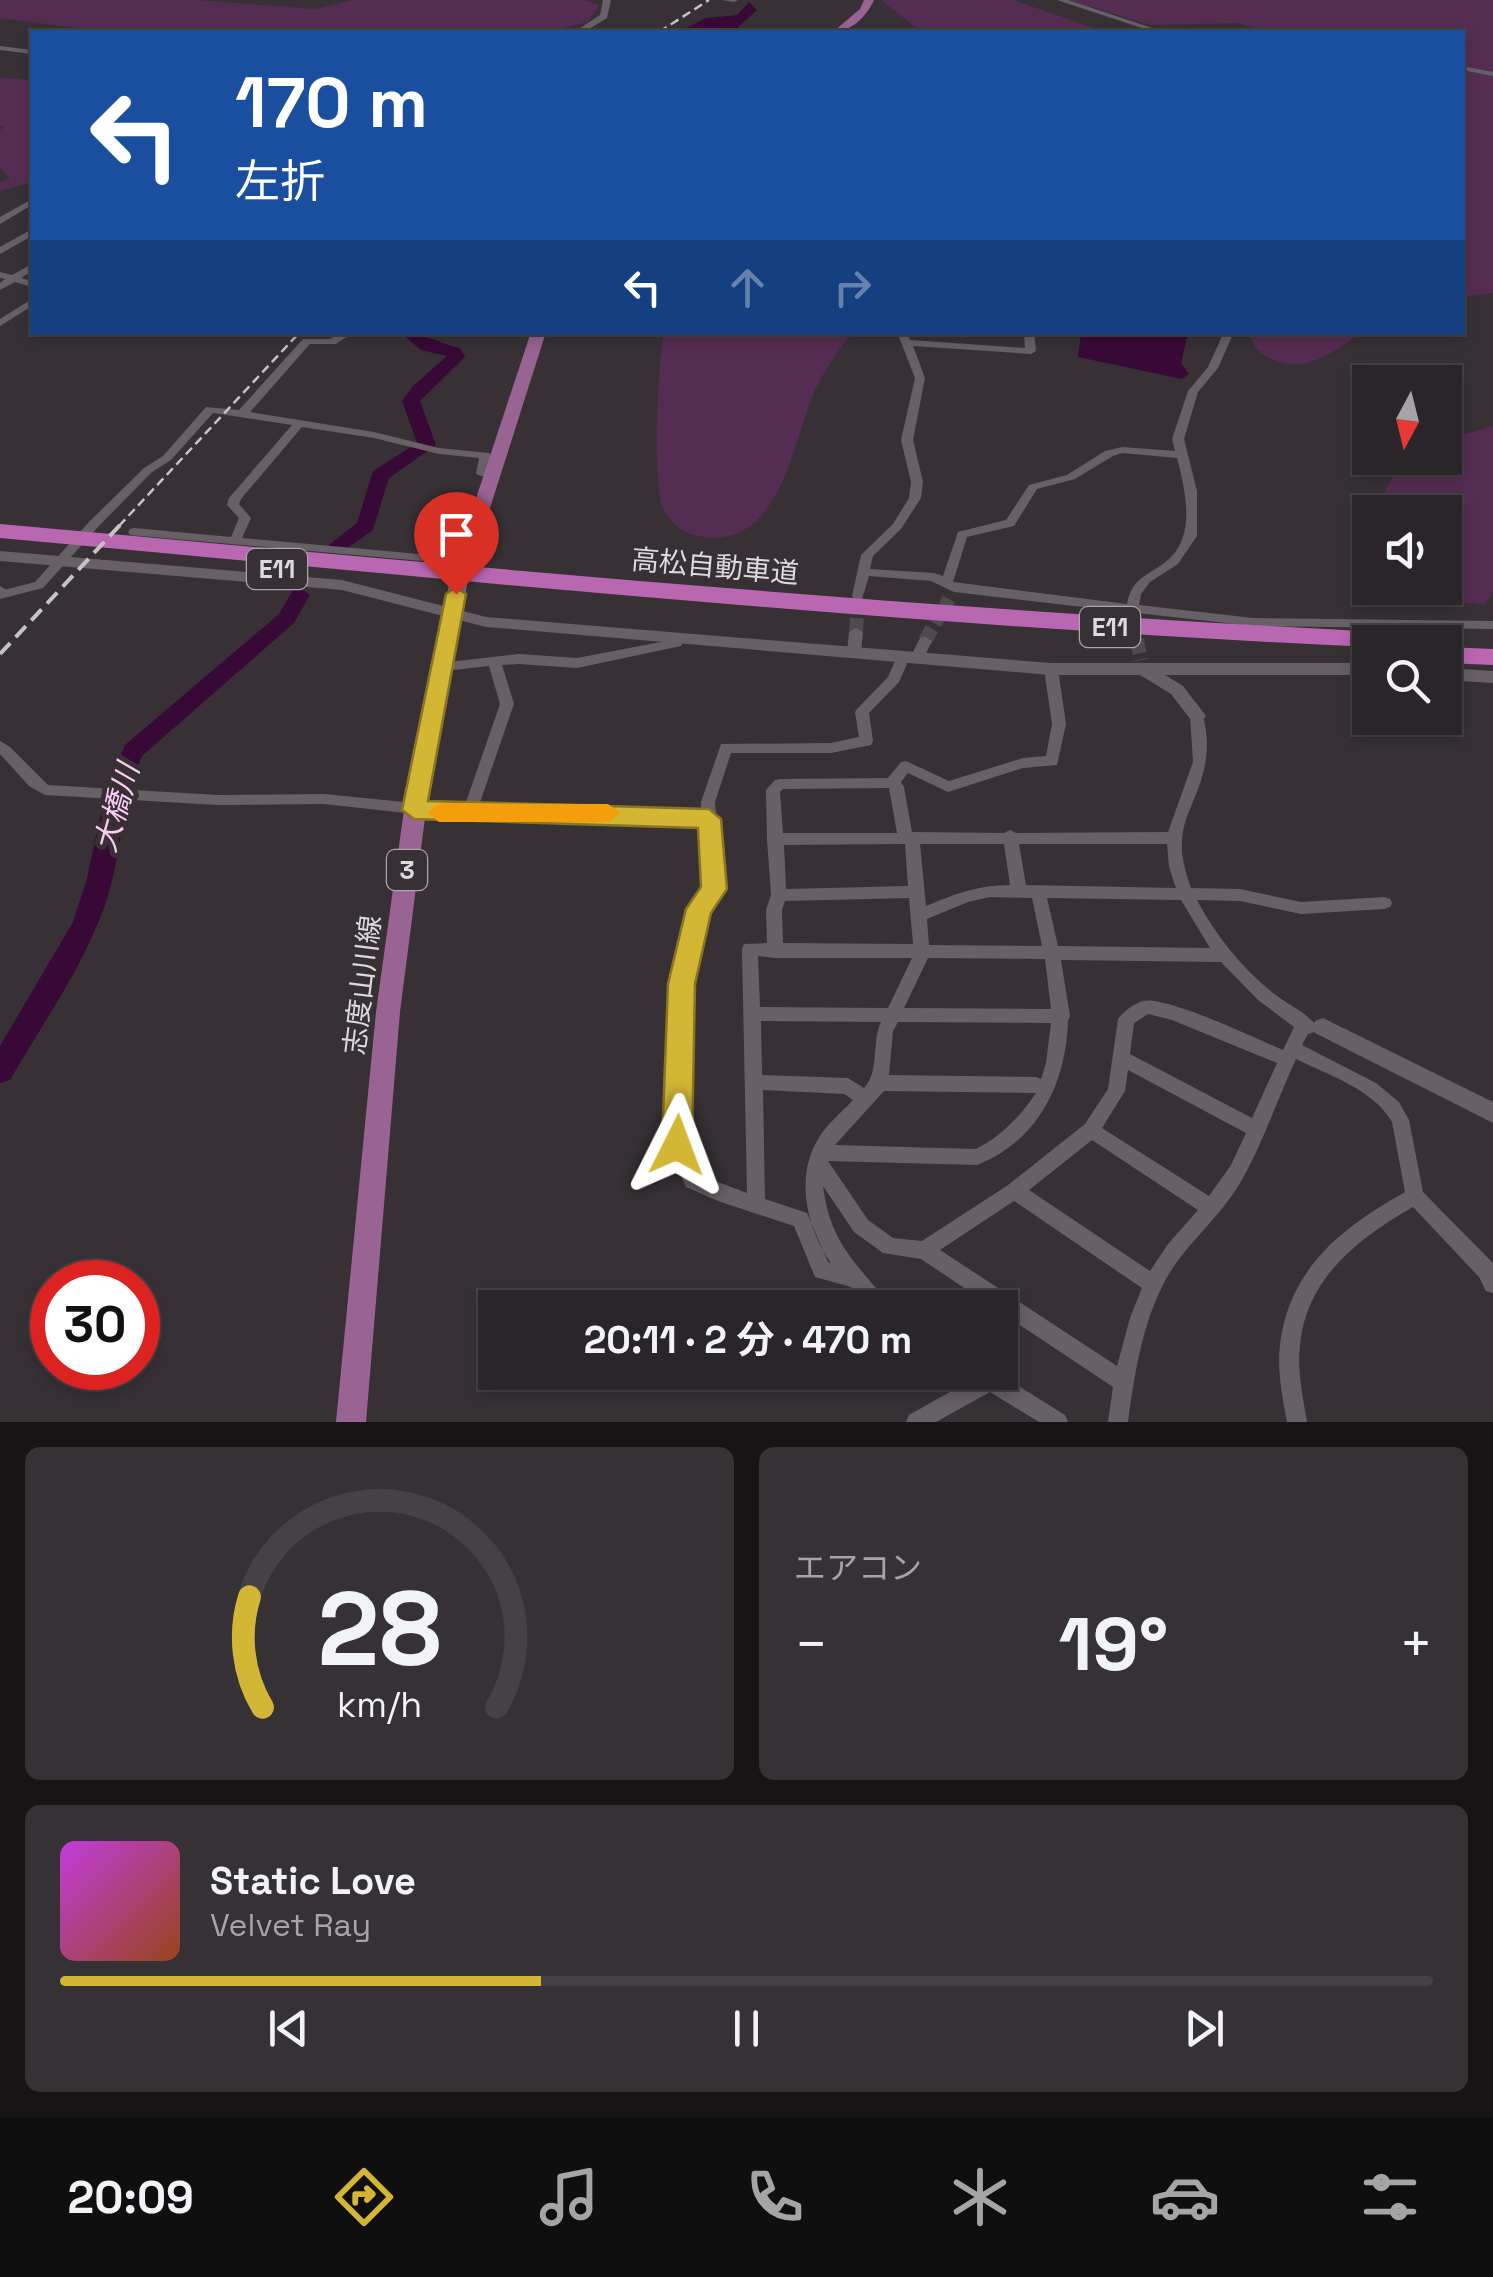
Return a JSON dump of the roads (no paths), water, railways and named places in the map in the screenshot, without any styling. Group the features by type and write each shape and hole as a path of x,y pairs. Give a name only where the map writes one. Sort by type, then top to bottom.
{"highway":[{"name":"高松自動車道","path":"0,531 44,548"},
{"name":"高松自動車道","path":"0,543 1104,627 1352,639"},
{"name":"高松自動車道","path":"509,584 1062,638 1352,652"},
{"path":"1462,643 1493,644"},
{"path":"1462,656 1493,657"}],"main road":[{"path":"842,30 864,11 869,0"},
{"name":"志度山川線","path":"351,1422 382,1065 414,810 446,666 463,562 538,335"}],"street":[{"path":"581,30 604,16 606,0"},
{"path":"725,0 734,0"},
{"path":"1061,0 1154,30"},
{"path":"0,48 30,52"},
{"path":"1465,69 1493,74"},
{"path":"3,216 30,204"},
{"path":"0,252 30,233"},
{"path":"0,287 30,267"},
{"path":"0,275 30,283"},
{"path":"0,323 30,303"},
{"path":"242,414 311,337 332,342 344,335"},
{"path":"858,596 867,554 897,526 914,498 917,482 906,440 920,378 905,338 1031,351 1029,335"},
{"path":"1132,610 1146,579 1174,561 1191,536 1192,490 1178,438 1193,391 1213,368 1228,335"},
{"path":"1,593 39,586 148,470 168,458 204,412 242,414 297,426 374,435 439,452 479,451 485,454 482,473 492,475"},
{"path":"235,541 245,518 233,505 234,498 297,426"},
{"path":"950,589 962,534 1010,523 1033,487 1070,478 1122,450 1180,455"},
{"path":"134,532 463,562"},
{"path":"0,556 44,548 374,590 452,615 854,653 915,652 1052,670 1143,665 1352,669"},
{"path":"862,572 950,589 1271,623 1493,625"},
{"path":"854,653 856,632"},
{"path":"446,666 519,659 577,664 655,651 676,643 678,638"},
{"path":"852,1278 822,1270 800,1219 756,1202 732,1202 692,1181 677,1145 682,984 698,909 714,889 708,802 726,748 831,748 866,741 862,712 915,652"},
{"path":"469,814 506,704 495,664"},
{"path":"1143,665 1177,690 1198,716 1201,758 1174,838 1176,870 1184,893 1241,976 1314,1026 1493,1113"},
{"path":"892,783 906,766 948,787 1024,763 1052,761 1059,724 1052,670"},
{"path":"1462,675 1493,677"},
{"path":"0,746 22,764 35,786 45,790 218,800 324,800 469,814 575,812 709,819"},
{"path":"775,951 774,910 779,895 773,790 780,784 892,783 897,787 918,892 922,953 886,1031 880,1083 818,1157 813,1176 818,1212 834,1252 863,1290"},
{"path":"1010,836 1019,891"},
{"path":"774,839 1174,838"},
{"path":"818,1157 977,1157 997,1148 1034,1112 1060,1054 1062,1016 1038,890"},
{"path":"921,915 966,896 1038,890 1240,896 1301,908 1384,903"},
{"path":"779,895 918,892"},
{"path":"756,1202 750,949 1227,955"},
{"path":"924,1250 1014,1191 1091,1130 1116,1092 1126,1019 1146,1007 1288,1053 1370,1088 1393,1108 1400,1120 1414,1196 1486,1270 1493,1284"},
{"path":"750,1014 1062,1016"},
{"path":"1118,1422 1123,1382 1154,1285 1166,1262 1236,1172 1288,1053 1314,1026"},
{"path":"1121,1058 1254,1128"},
{"path":"754,1082 848,1086 865,1100"},
{"path":"880,1083 1036,1085 1046,1089"},
{"path":"1091,1130 1211,1208"},
{"path":"818,1157 862,1226 890,1246 924,1250 1123,1382"},
{"path":"1014,1191 1154,1285"},
{"path":"1297,1422 1288,1364 1289,1329 1309,1282 1341,1242 1414,1196"},
{"path":"916,1422 963,1390"},
{"path":"1003,1390 1054,1421"}],"waterway":[{"name":"大橋川","path":"339,545 366,526 380,475 427,445 411,401 456,357 454,352 427,346 412,335"},
{"name":"大橋川","path":"0,1071 86,922 99,882 119,786 133,751 287,618 300,595"}],"tunnel":[{"path":"856,632 858,597"},
{"path":"925,641 949,599"},
{"path":"1133,620 1141,660"}],"railway":[{"path":"662,30 709,0"},
{"path":"119,526 297,335"},
{"path":"0,654 121,524"}]}
